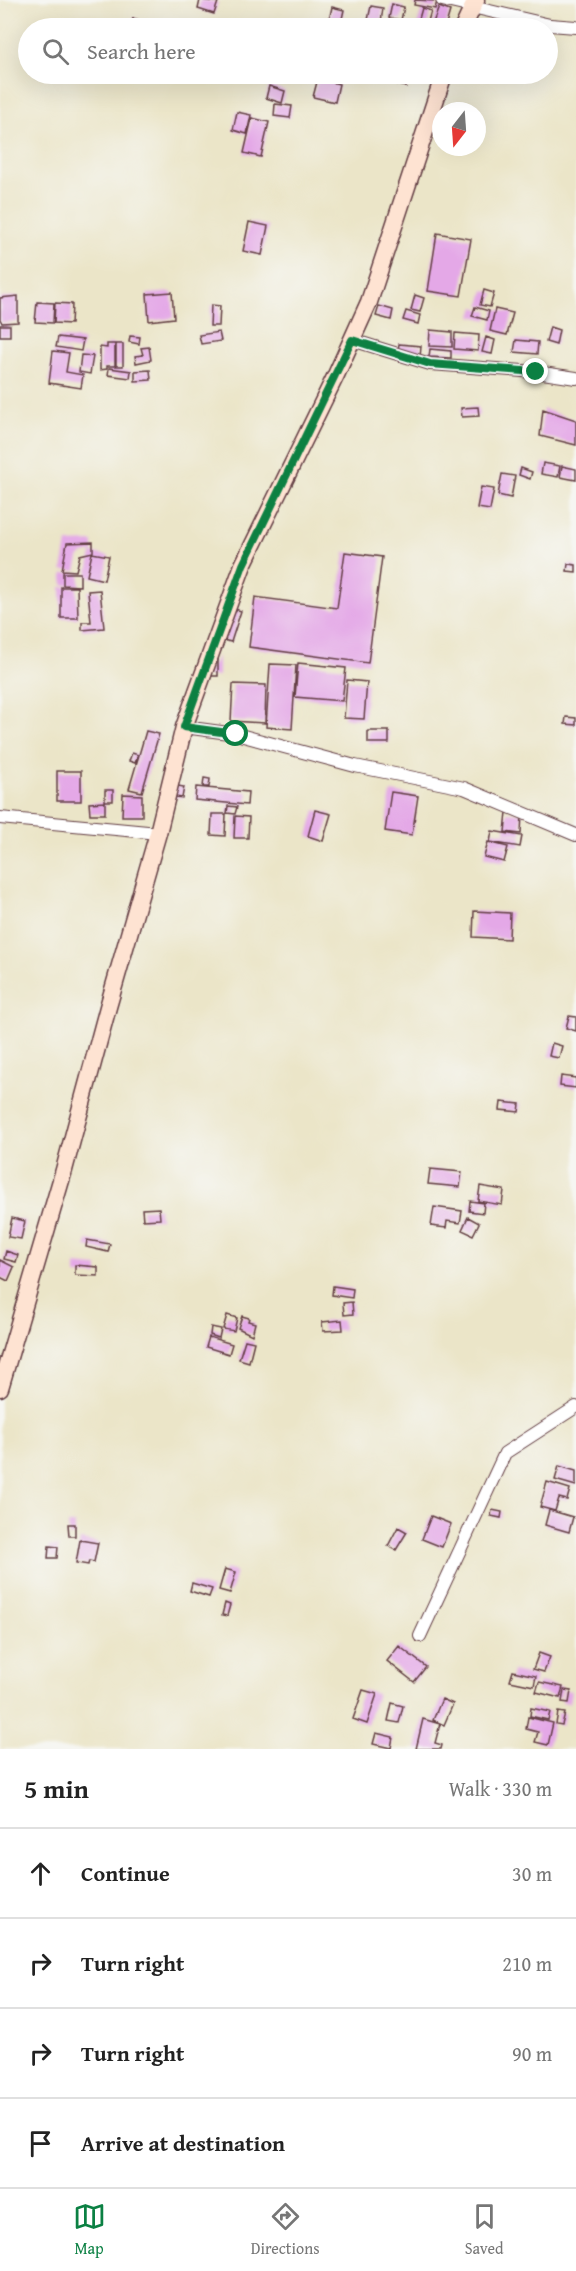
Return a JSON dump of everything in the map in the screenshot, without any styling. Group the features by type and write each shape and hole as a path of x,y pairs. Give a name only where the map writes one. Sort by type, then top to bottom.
{"street":[{"path":"442,0 475,3 526,18"},
{"path":"468,18 475,3"},
{"path":"558,26 576,27"},
{"path":"0,1388 58,1191 158,833 184,727 243,565 369,302 441,84"},
{"path":"352,340 430,364 536,372 576,378"},
{"path":"184,727 236,734 355,766 464,788 576,835"},
{"path":"0,818 158,833"},
{"path":"420,1636 505,1453 576,1407"}],"building":[{"path":"200,0 218,2 214,14 198,9"},
{"path":"415,0 437,1 435,9 414,5"},
{"path":"392,4 404,7 401,18 389,18"},
{"path":"371,6 383,8 382,18 368,18"},
{"path":"332,7 344,10 342,18 329,18"},
{"path":"439,7 450,11 448,18 435,18"},
{"path":"422,8 431,11 429,18 419,18"},
{"path":"316,84 339,84 335,102 313,97"},
{"path":"269,86 285,91 282,103 266,98"},
{"path":"275,104 292,106 290,118 274,116"},
{"path":"237,112 251,115 247,134 233,130"},
{"path":"252,118 269,122 261,157 244,153"},
{"path":"249,222 268,226 262,255 243,251"},
{"path":"437,233 471,239 461,296 428,291"},
{"path":"484,290 494,293 490,307 480,305"},
{"path":"172,292 174,318 149,321 147,294"},
{"path":"415,295 424,298 420,312 411,310"},
{"path":"18,296 18,322 2,323 0,298"},
{"path":"37,302 54,303 53,323 35,322"},
{"path":"55,303 72,304 71,324 54,323"},
{"path":"211,305 220,306 219,326 210,326"},
{"path":"379,306 393,310 391,320 376,316"},
{"path":"475,307 489,311 487,320 472,316"},
{"path":"495,309 513,313 507,335 490,331"},
{"path":"406,311 420,315 418,324 403,320"},
{"path":"0,325 10,325 10,336 0,336"},
{"path":"550,327 559,330 556,345 546,342"},
{"path":"430,330 452,332 452,347 429,346"},
{"path":"219,332 221,341 201,344 199,335"},
{"path":"455,333 479,335 478,351 454,349"},
{"path":"130,336 140,337 139,344 129,342"},
{"path":"58,337 83,340 81,351 56,347"},
{"path":"486,337 495,340 492,354 482,352"},
{"path":"516,340 538,342 537,354 514,352"},
{"path":"107,344 115,344 115,366 107,366 107,369 100,370 100,347 107,348"},
{"path":"116,344 123,344 123,366 116,366"},
{"path":"399,344 421,346 420,358 397,356"},
{"path":"149,347 151,360 136,363 135,356 143,355 141,348"},
{"path":"430,349 451,351 451,358 429,357"},
{"path":"53,351 69,353 66,372 83,375 81,388 49,383"},
{"path":"81,355 93,356 90,374 79,372"},
{"path":"109,368 131,371 130,378 108,375"},
{"path":"150,370 151,380 135,381 135,371"},
{"path":"478,407 479,416 462,417 461,408"},
{"path":"543,409 576,420 576,445 540,436"},
{"path":"543,463 560,466 558,477 541,474"},
{"path":"562,466 576,469 576,480 560,477"},
{"path":"521,468 532,472 530,479 519,475"},
{"path":"502,474 515,476 511,498 498,495"},
{"path":"481,487 494,489 490,510 477,508"},
{"path":"93,542 93,552 80,555 76,571 62,570 67,543"},
{"path":"345,552 382,557 368,663 249,647 255,597 337,608"},
{"path":"92,553 109,556 104,580 87,576"},
{"path":"568,564 576,565 576,572 567,571"},
{"path":"63,573 80,573 80,586 63,585"},
{"path":"61,587 77,587 78,618 61,618"},
{"path":"100,590 104,628 82,630 82,622 91,622 88,591"},
{"path":"229,607 241,611 231,642 219,639"},
{"path":"218,656 218,676 206,676"},
{"path":"298,663 346,668 342,701 295,697"},
{"path":"270,664 296,665 292,729 266,727"},
{"path":"347,680 367,682 364,719 344,718"},
{"path":"233,684 266,685 265,723 231,721"},
{"path":"566,717 576,718 576,725 565,724"},
{"path":"146,731 159,734 142,792 129,789"},
{"path":"368,731 389,731 389,743 368,743"},
{"path":"132,753 138,755 135,763 129,761"},
{"path":"57,771 81,771 81,801 57,801"},
{"path":"204,778 210,779 209,787 203,787"},
{"path":"172,785 184,787 182,798 169,796"},
{"path":"196,787 248,792 247,805 195,800"},
{"path":"105,790 113,790 113,801 105,801"},
{"path":"391,792 418,796 412,835 385,831"},
{"path":"123,794 142,795 142,816 122,816"},
{"path":"105,802 105,814 90,814 89,803"},
{"path":"228,806 237,807 235,814 227,813"},
{"path":"315,810 331,814 323,841 308,836"},
{"path":"507,812 522,813 521,834 505,832"},
{"path":"212,814 226,814 225,836 211,835"},
{"path":"235,816 249,817 248,838 234,838"},
{"path":"492,831 522,836 520,847 490,842"},
{"path":"488,842 508,847 504,862 484,857"},
{"path":"474,911 510,913 509,939 473,937"},
{"path":"569,1016 576,1017 576,1031 566,1028"},
{"path":"552,1043 562,1046 559,1058 549,1056"},
{"path":"561,1076 576,1078 576,1088 560,1086"},
{"path":"501,1102 520,1104 519,1112 500,1110"},
{"path":"430,1169 462,1172 460,1187 428,1184"},
{"path":"480,1186 504,1190 502,1205 478,1201"},
{"path":"470,1201 484,1203 483,1213 469,1211"},
{"path":"434,1207 462,1211 460,1223 447,1221 446,1228 431,1226"},
{"path":"159,1208 160,1219 143,1220 142,1209"},
{"path":"468,1217 479,1223 473,1235 462,1230"},
{"path":"12,1218 25,1221 21,1239 8,1237"},
{"path":"87,1240 110,1244 108,1252 86,1247"},
{"path":"6,1251 18,1255 16,1262 4,1259"},
{"path":"0,1260 14,1267 8,1281 0,1277"},
{"path":"75,1265 98,1267 98,1276 75,1275"},
{"path":"333,1286 353,1289 352,1298 332,1295"},
{"path":"352,1302 353,1314 344,1315 343,1303"},
{"path":"227,1315 237,1318 234,1331 223,1329"},
{"path":"242,1316 255,1323 252,1335 238,1328"},
{"path":"342,1320 343,1330 323,1331 322,1322"},
{"path":"211,1327 221,1329 219,1338 210,1335"},
{"path":"209,1337 232,1344 229,1354 206,1347"},
{"path":"245,1340 254,1342 249,1362 239,1359"},
{"path":"559,1466 576,1471 576,1486 555,1480"},
{"path":"547,1482 570,1489 567,1500 559,1498 555,1511 540,1507"},
{"path":"492,1510 502,1512 501,1518 491,1516"},
{"path":"549,1510 573,1517 569,1532 545,1525"},
{"path":"431,1516 451,1524 442,1547 422,1539"},
{"path":"68,1524 75,1524 75,1536 69,1536"},
{"path":"398,1527 407,1532 396,1550 388,1546"},
{"path":"80,1540 98,1543 94,1562 89,1561 88,1565 76,1563"},
{"path":"49,1546 58,1547 57,1558 48,1558"},
{"path":"225,1569 236,1572 230,1593 219,1590"},
{"path":"192,1583 212,1589 209,1597 190,1591"},
{"path":"225,1603 230,1605 227,1616 222,1615"},
{"path":"399,1646 426,1667 414,1682 387,1661"},
{"path":"539,1653 550,1657 544,1672 533,1669"},
{"path":"513,1671 536,1676 534,1686 510,1681"},
{"path":"539,1682 563,1687 560,1698 536,1692"},
{"path":"363,1690 377,1694 367,1724 353,1719"},
{"path":"564,1690 571,1691 569,1703 562,1702"},
{"path":"442,1699 453,1704 444,1725 433,1720"},
{"path":"392,1703 403,1706 399,1723 388,1721"},
{"path":"531,1708 550,1712 548,1720 530,1716"},
{"path":"558,1712 565,1713 562,1725 556,1724"},
{"path":"528,1717 553,1723 548,1745 535,1742 538,1732 526,1729"},
{"path":"423,1719 440,1724 435,1743 442,1745 441,1749 416,1749"},
{"path":"376,1733 393,1737 391,1748 373,1744"}],"route":[{"path":"236,734 184,727 243,565 352,340 430,364 536,372"}]}
